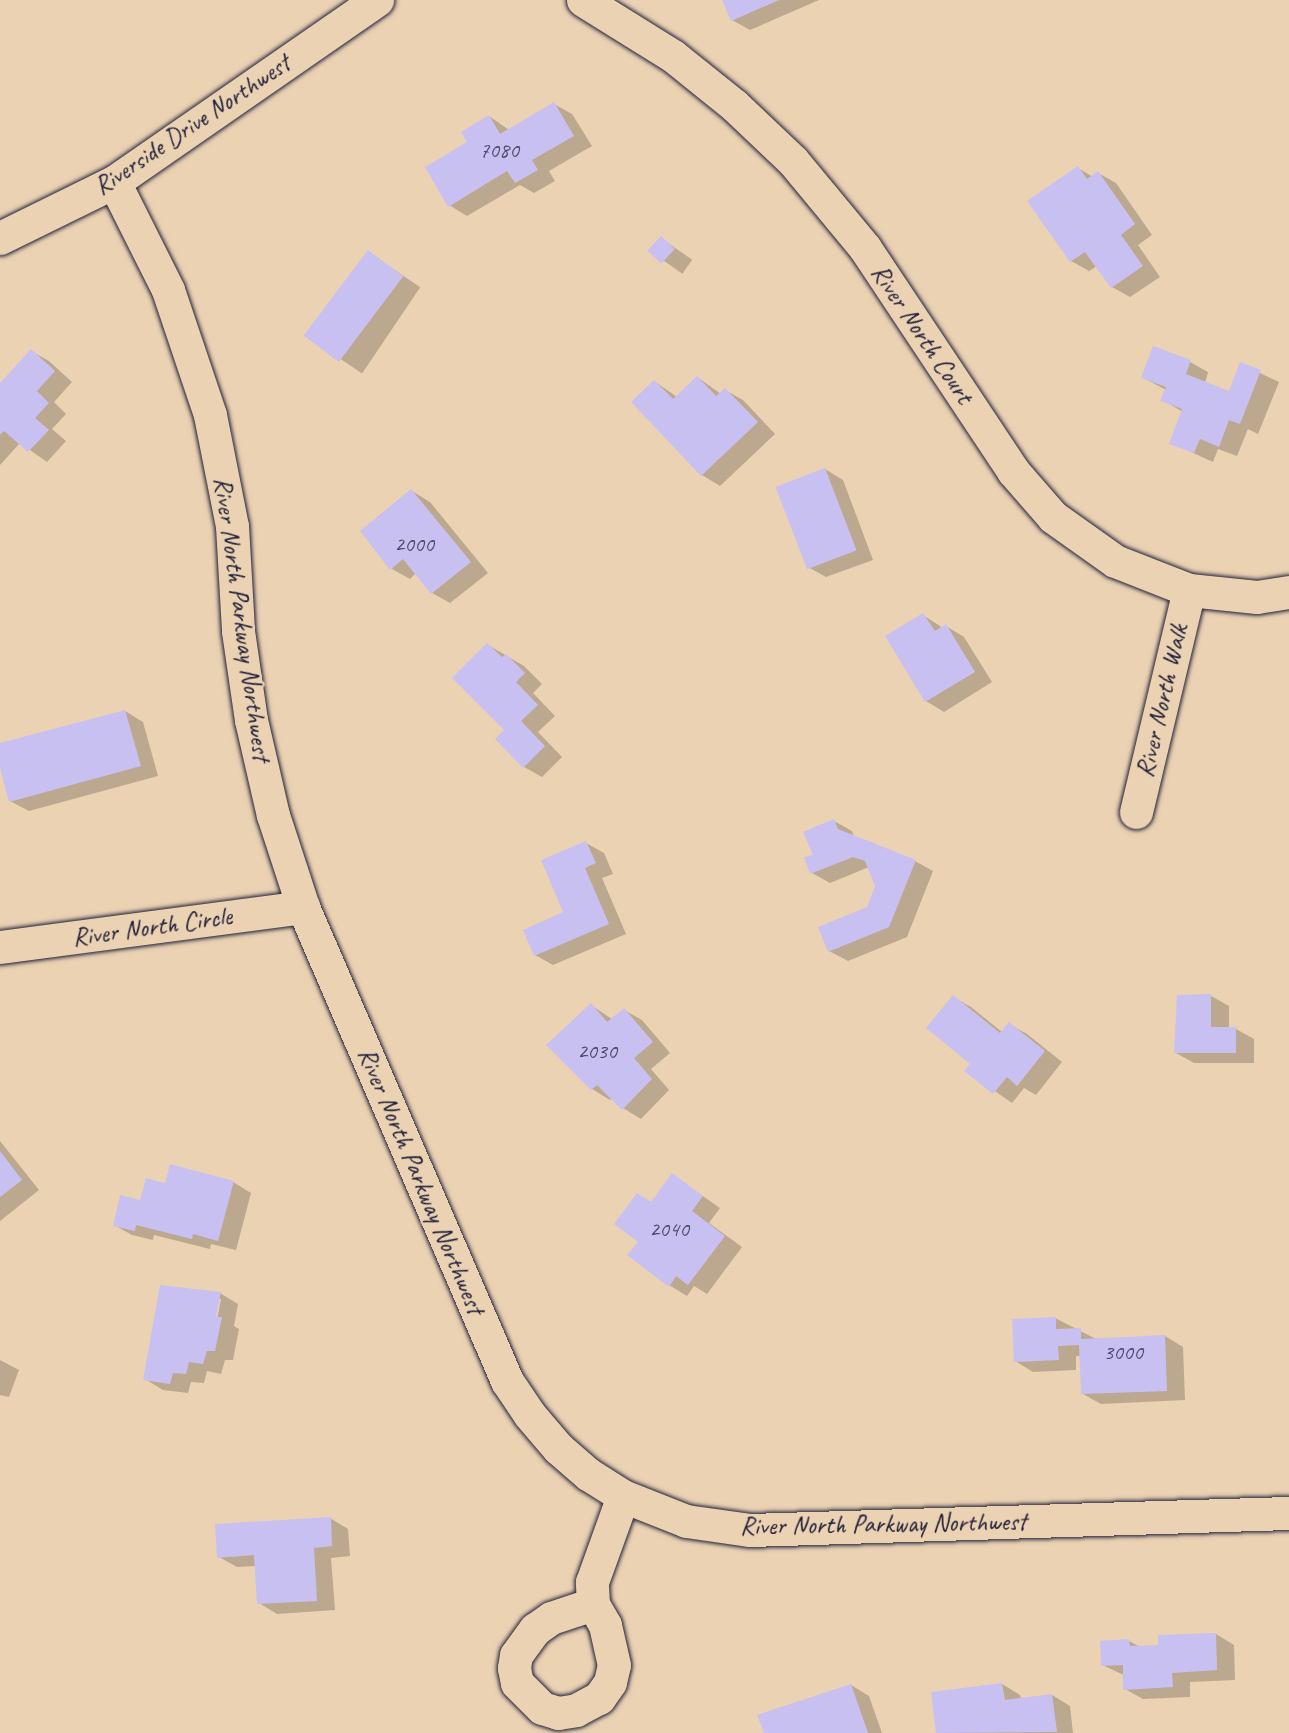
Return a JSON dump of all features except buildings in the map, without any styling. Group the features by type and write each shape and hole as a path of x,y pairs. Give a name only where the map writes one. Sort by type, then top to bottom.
{"street":[{"name":"Riverside Drive Northwest","path":"0,238 114,182 377,0"},
{"name":"River North Court","path":"583,0 673,56 734,105 793,162 865,248 1013,471 1053,517 1115,561 1189,590 1257,597 1289,592"},
{"name":"River North Parkway Northwest","path":"114,182 168,290 210,415 232,526 238,632 251,720 273,815 303,907 507,1381 529,1414 558,1448 588,1474 623,1496 686,1521 750,1530 1289,1514"},
{"name":"River North Walk","path":"1136,812 1189,590"},
{"name":"River North Circle","path":"0,947 303,907"},
{"path":"593,1604 592,1582 623,1496"}]}
